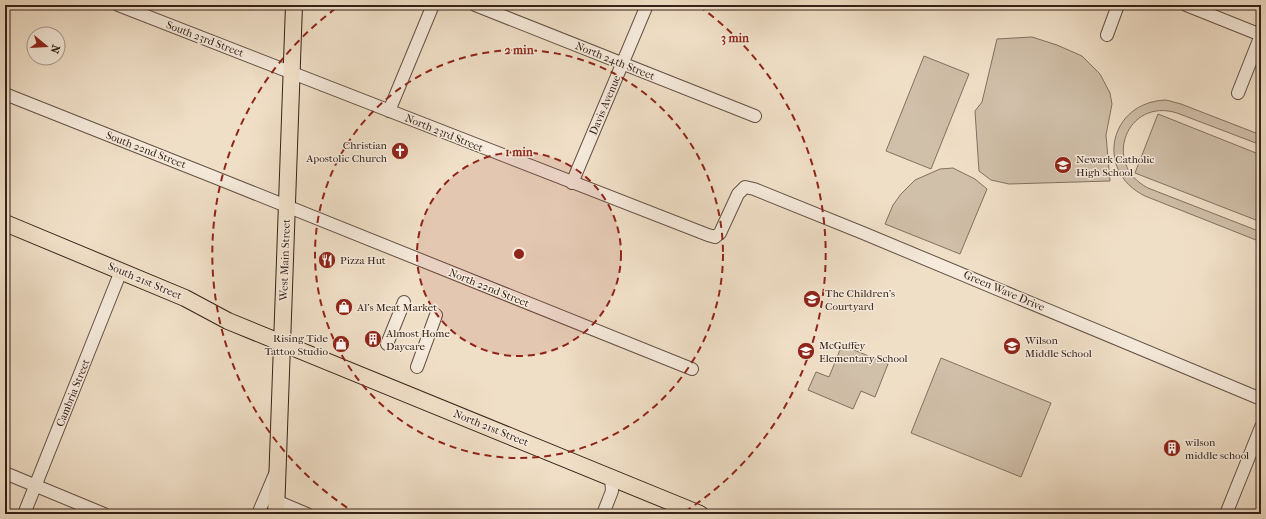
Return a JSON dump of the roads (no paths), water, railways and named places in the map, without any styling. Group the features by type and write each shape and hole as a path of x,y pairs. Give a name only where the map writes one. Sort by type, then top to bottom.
{"main road":[{"name":"West Main Street","path":"276,508 294,5"},
{"name":"South 21st Street","path":"5,223 184,298 228,321 282,342"},
{"name":"North 21st Street","path":"282,342 700,514"}],"street":[{"name":"South 23rd Street","path":"118,5 292,72"},
{"path":"389,111 433,5"},
{"name":"North 24th Street","path":"475,5 755,116"},
{"name":"Davis Avenue","path":"572,182 647,5"},
{"path":"1107,35 1118,5"},
{"path":"1186,5 1261,35 1238,93"},
{"name":"North 23rd Street","path":"292,72 455,138 572,182 708,236 715,237 720,233 738,194 745,187"},
{"name":"South 22nd Street","path":"5,94 287,206"},
{"name":"Green Wave Drive","path":"745,187 754,189 863,233 1261,399"},
{"name":"North 22nd Street","path":"287,206 692,369"},
{"name":"Cambria Street","path":"24,514 121,271"},
{"path":"387,344 404,302"},
{"path":"418,367 436,315"},
{"path":"1226,514 1261,427"},
{"path":"258,514 278,465"},
{"path":"5,473 104,514"},
{"path":"603,514 612,491 611,477"},
{"path":"276,508 307,514"}],"place":[{"name":"Christian Apostolic Church","path":"400,151"},
{"name":"Newark Catholic High School","path":"1063,165"},
{"name":"Pizza Hut","path":"327,260"},
{"name":"The Children's Courtyard","path":"812,299"},
{"name":"Al's Meat Market","path":"344,307"},
{"name":"Almost Home Daycare","path":"373,339"},
{"name":"Rising Tide Tattoo Studio","path":"341,344"},
{"name":"Wilson Middle School","path":"1012,346"},
{"name":"McGuffey Elementary School","path":"806,351"},
{"name":"wilson middle school","path":"1172,448"}]}
